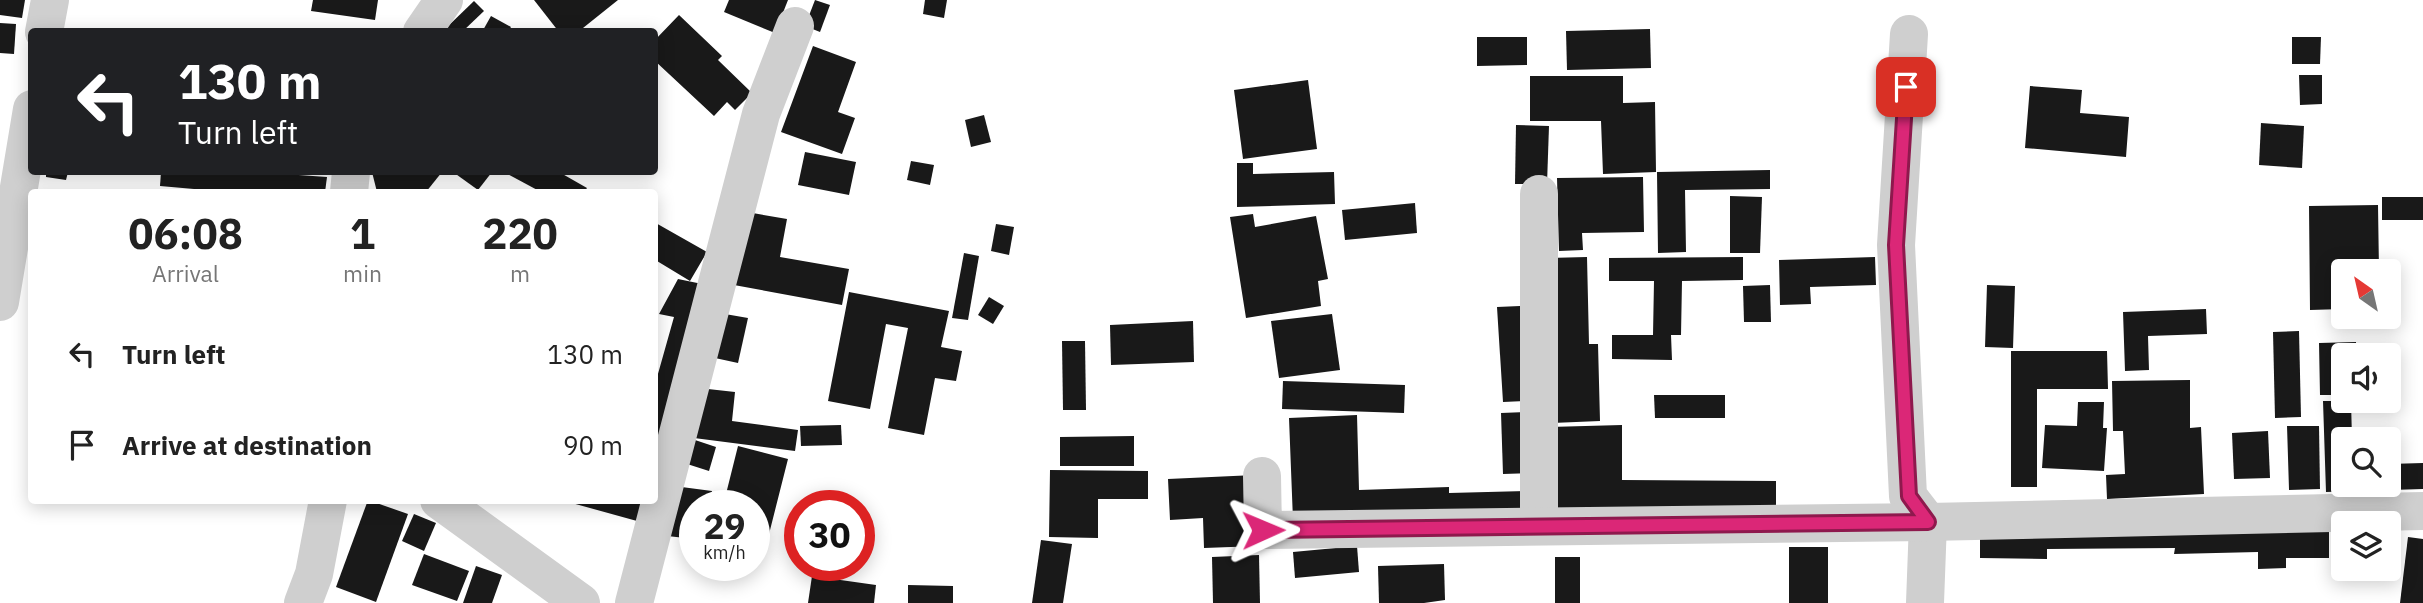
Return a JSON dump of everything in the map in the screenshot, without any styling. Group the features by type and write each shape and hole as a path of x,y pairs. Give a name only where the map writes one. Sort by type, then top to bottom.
{"street":[{"path":"45,28 50,0"},
{"path":"425,28 444,0"},
{"path":"634,603 761,114 795,26"},
{"path":"1909,34 1896,245 1909,496 1928,522 1925,603"},
{"path":"0,302 28,133"},
{"path":"1539,194 1539,526"},
{"path":"1262,476 1263,530 1928,522 2423,511"},
{"path":"303,603 314,574 327,504"},
{"path":"445,504 581,603"}],"building":[{"path":"0,0 25,0 22,18 0,15"},
{"path":"313,0 378,0 375,20 311,11"},
{"path":"534,0 618,0 583,28 556,28"},
{"path":"729,0 788,0 775,33 724,12"},
{"path":"815,0 830,5 820,32 805,26"},
{"path":"925,0 947,0 944,18 923,14"},
{"path":"474,1 484,11 466,28 446,28"},
{"path":"679,15 722,56 718,60 752,93 735,110 727,102 714,116 658,64 658,37"},
{"path":"491,16 511,27 510,28 484,28"},
{"path":"0,23 16,24 14,54 0,53"},
{"path":"1650,29 1651,68 1567,70 1566,31"},
{"path":"1477,37 1527,37 1527,65 1477,66"},
{"path":"2292,37 2321,37 2320,64 2292,64"},
{"path":"813,46 856,62 838,112 855,118 842,154 781,132"},
{"path":"2299,75 2322,75 2322,104 2300,105"},
{"path":"1530,76 1623,76 1623,103 1655,102 1656,172 1603,174 1601,121 1530,121"},
{"path":"1308,80 1317,149 1243,159 1234,90"},
{"path":"2030,86 2082,90 2080,113 2129,117 2126,157 2025,148"},
{"path":"984,115 991,142 971,147 965,120"},
{"path":"2261,123 2304,126 2302,168 2259,165"},
{"path":"1516,125 1549,126 1547,184 1515,184"},
{"path":"805,152 856,162 849,195 798,185"},
{"path":"911,161 934,165 930,185 907,180"},
{"path":"1237,163 1253,163 1253,174 1334,172 1335,204 1237,207"},
{"path":"1770,170 1770,189 1685,190 1686,252 1658,253 1657,172"},
{"path":"46,175 67,175 66,180"},
{"path":"161,175 327,177 325,189 194,189 160,186"},
{"path":"373,175 440,175 428,189 376,189"},
{"path":"457,175 490,175 477,189"},
{"path":"510,175 564,175 587,188 586,189 535,189"},
{"path":"1643,177 1644,232 1582,233 1583,250 1559,251 1557,178"},
{"path":"1730,196 1762,197 1760,253 1730,253"},
{"path":"2382,197 2423,197 2423,220 2382,220"},
{"path":"1415,203 1417,233 1345,240 1342,210"},
{"path":"2378,205 2379,259 2331,259 2331,309 2310,310 2309,206"},
{"path":"747,212 787,219 780,257 849,269 842,305 734,285"},
{"path":"1253,214 1255,227 1316,216 1328,279 1318,281 1321,306 1246,318 1230,217"},
{"path":"658,224 707,252 690,281 658,262"},
{"path":"996,224 1014,227 1009,255 991,251"},
{"path":"964,253 979,256 968,320 952,318"},
{"path":"1587,257 1589,344 1598,344 1600,421 1552,423 1548,258"},
{"path":"1743,257 1743,280 1682,281 1681,335 1671,335 1672,360 1612,359 1612,335 1653,335 1654,281 1609,281 1609,258"},
{"path":"1875,257 1876,285 1810,287 1811,304 1780,305 1779,260"},
{"path":"678,279 707,285 667,438 658,436 658,374 674,317 659,314"},
{"path":"1770,285 1771,322 1744,322 1743,286"},
{"path":"1987,285 2015,286 2013,348 1985,347"},
{"path":"849,292 949,311 941,347 962,351 956,381 935,378 924,435 888,428 908,328 886,324 870,409 828,401"},
{"path":"989,297 1004,306 993,324 978,315"},
{"path":"1520,306 1525,401 1503,402 1497,307"},
{"path":"2206,309 2207,334 2148,336 2149,370 2125,371 2123,312"},
{"path":"725,314 748,318 738,363 715,358"},
{"path":"1332,314 1340,370 1279,378 1271,321"},
{"path":"1193,321 1194,362 1111,365 1110,325"},
{"path":"2299,331 2301,417 2275,418 2273,332"},
{"path":"1062,341 1085,341 1086,410 1063,410"},
{"path":"2356,342 2331,343 2331,395 2320,395 2319,343"},
{"path":"2011,351 2107,351 2108,389 2037,389 2037,487 2011,487"},
{"path":"2190,380 2190,428 2201,427 2204,494 2107,499 2106,475 2125,474 2123,431 2113,431 2112,381"},
{"path":"1283,381 1405,385 1404,413 1282,409"},
{"path":"699,388 735,392 732,421 798,430 795,451 694,438"},
{"path":"1654,395 1725,395 1725,418 1655,418"},
{"path":"2323,401 2331,401 2331,413 2351,413 2352,427 2331,427 2331,492 2326,492"},
{"path":"2078,402 2104,402 2103,428 2107,428 2104,471 2042,468 2045,425 2077,426"},
{"path":"1528,412 1530,473 1503,474 1501,413"},
{"path":"1357,415 1359,490 1449,487 1449,493 1526,491 1527,512 1293,520 1289,418"},
{"path":"841,425 842,445 801,446 800,426"},
{"path":"1622,425 1622,480 1776,481 1776,508 1550,509 1549,427"},
{"path":"2287,426 2319,426 2320,489 2289,490"},
{"path":"2268,431 2270,478 2234,479 2232,433"},
{"path":"1134,436 1134,466 1060,466 1060,437"},
{"path":"692,439 716,447 709,471 684,463"},
{"path":"738,446 788,459 770,530 770,490 727,490"},
{"path":"2423,463 2423,489 2401,490 2401,464"},
{"path":"1050,470 1148,471 1148,499 1098,499 1098,538 1049,537"},
{"path":"1255,475 1258,546 1204,548 1203,518 1170,520 1168,479"},
{"path":"674,486 704,490 679,490 679,537 667,536"},
{"path":"367,504 379,504 408,514 376,602 336,587"},
{"path":"575,504 642,504 637,521"},
{"path":"414,514 436,523 424,551 402,541"},
{"path":"2329,526 2329,558 2286,558 2286,568 2258,569 2258,552 2174,554 2175,548 2047,549 2047,559 1980,558 1980,529"},
{"path":"2408,537 2423,539 2423,603 2400,603"},
{"path":"1041,540 1072,544 1063,603 1032,603"},
{"path":"1357,546 1359,572 1295,578 1293,552"},
{"path":"1789,547 1828,547 1828,603 1789,603"},
{"path":"424,554 469,571 457,601 412,585"},
{"path":"1259,555 1260,603 1213,603 1212,557"},
{"path":"1555,557 1580,557 1580,603 1555,603"},
{"path":"1444,564 1445,600 1379,603 1378,566"},
{"path":"476,566 502,575 492,603 463,603"},
{"path":"811,581 848,581 876,585 874,603 808,603"},
{"path":"908,585 953,586 953,603 908,603"}],"route":[{"path":"1263,530 1928,522 1909,496 1896,245 1906,87"}]}
